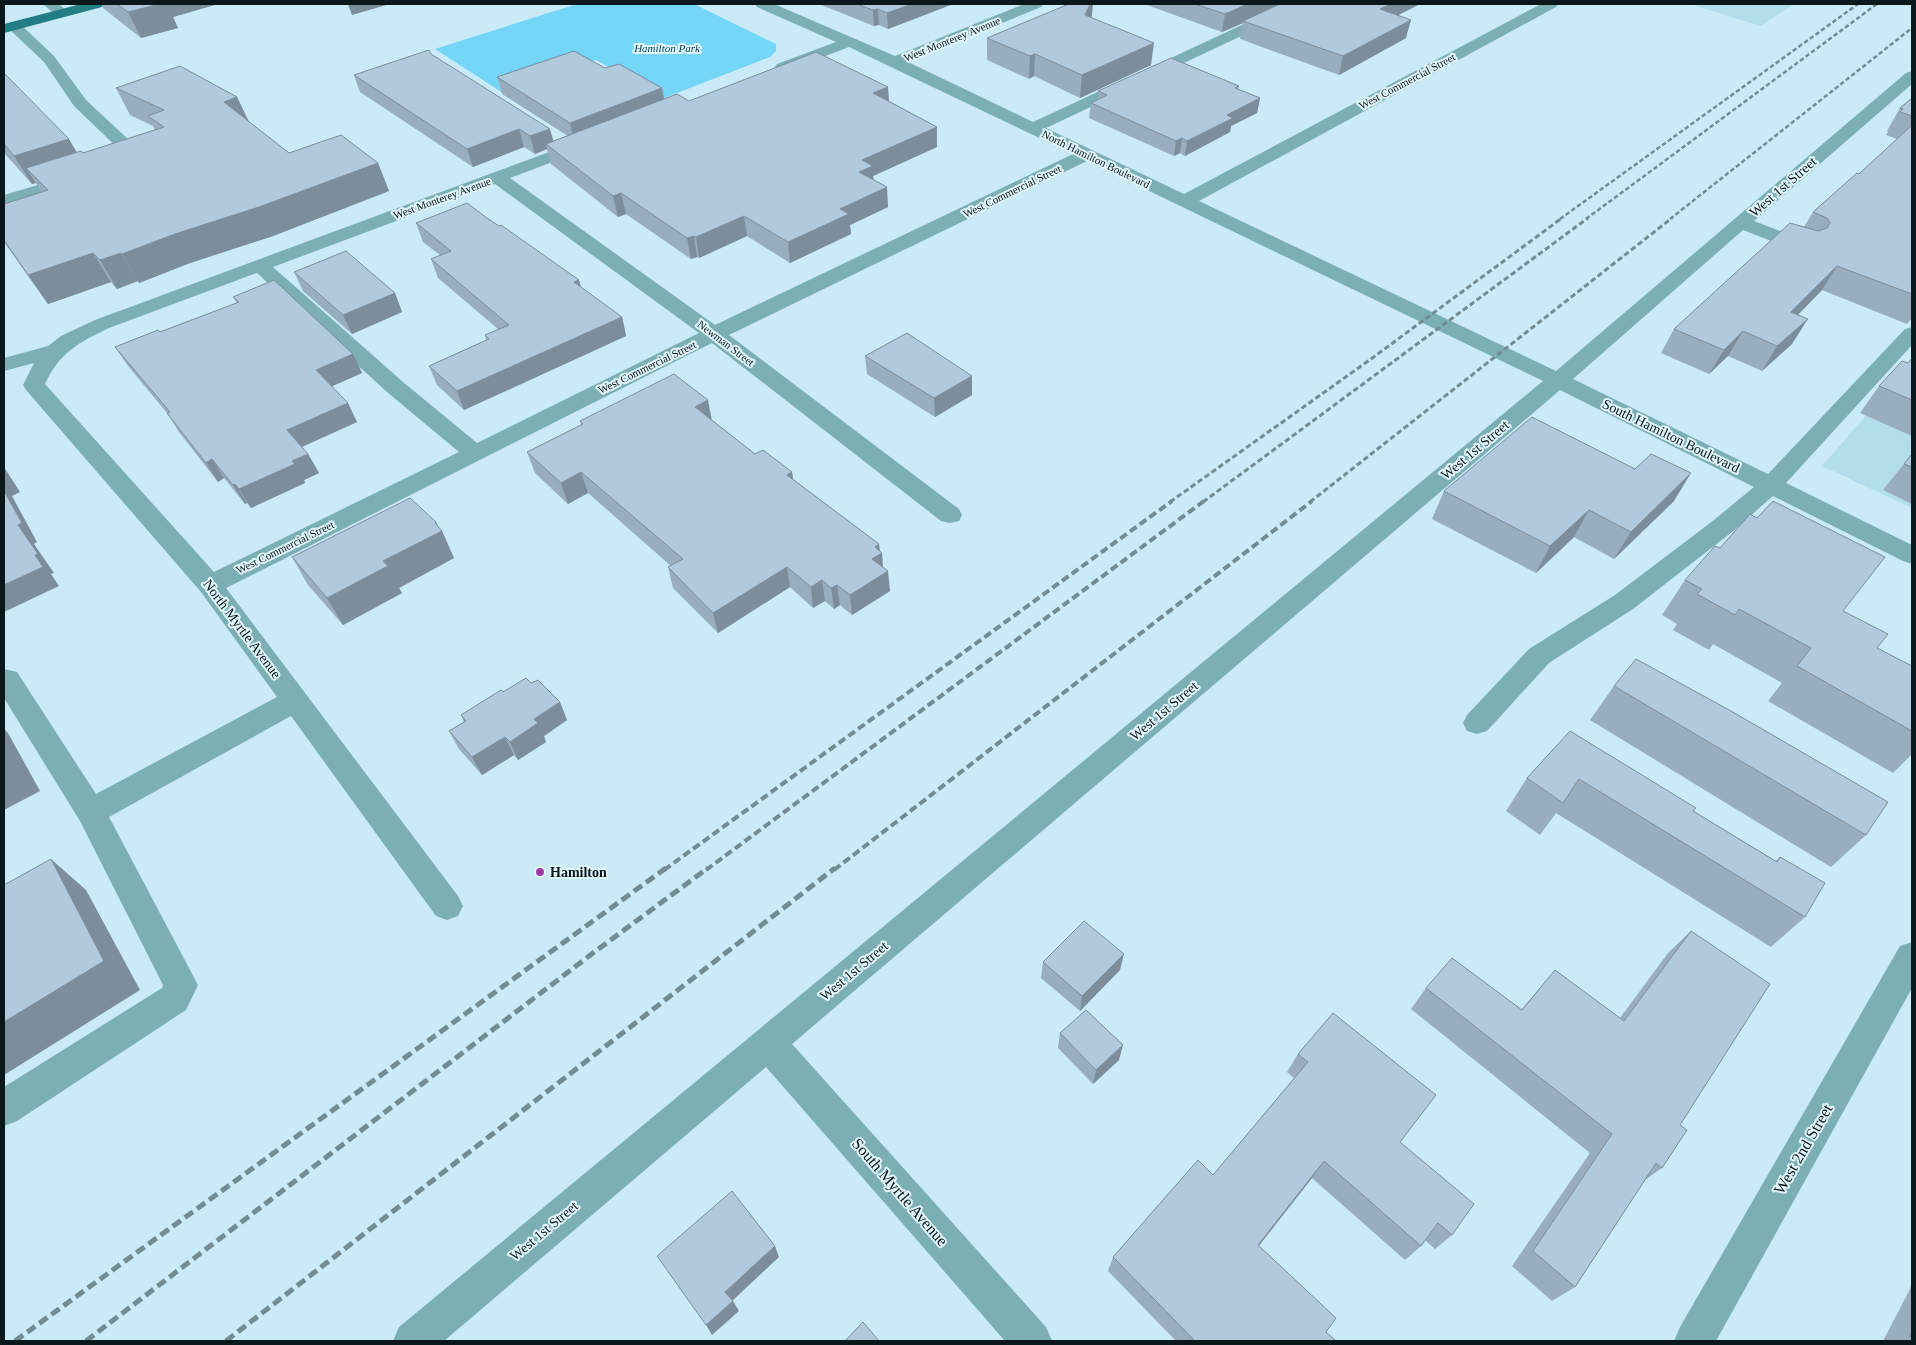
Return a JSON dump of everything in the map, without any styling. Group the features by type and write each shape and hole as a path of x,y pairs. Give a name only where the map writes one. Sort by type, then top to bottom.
{"main road":[{"path":"9,27 56,8 97,4"}],"street":[{"name":"North Hamilton Boulevard","path":"762,4 895,62 1428,318"},
{"name":"West Monterey Avenue","path":"895,62 1036,4"},
{"path":"1032,128 1298,4"},
{"name":"West Commercial Street","path":"1184,201 1551,4"},
{"path":"784,13 802,7"},
{"path":"9,27 49,59 80,103 138,158 112,167"},
{"path":"767,73 849,42"},
{"name":"West 1st Street","path":"413,1341 1558,380 1911,79"},
{"path":"555,137 572,148"},
{"name":"West Monterey Avenue","path":"49,357 64,342 102,324 600,138"},
{"name":"West Commercial Street","path":"210,584 714,334 1087,154"},
{"path":"4,201 94,172"},
{"name":"Newman Street","path":"497,177 714,334 950,515"},
{"path":"1741,223 1804,248"},
{"path":"260,265 395,387 474,453"},
{"name":"South Hamilton Boulevard","path":"1428,318 1558,380 1912,556"},
{"path":"1477,723 1539,656 1624,602 1716,532 1771,485 1912,333"},
{"path":"4,365 49,357"},
{"name":"North Myrtle Avenue","path":"49,357 34,384 210,584 447,906"},
{"path":"4,680 7,680 91,812 181,984 174,999 4,1108"},
{"path":"91,812 296,700"},
{"name":"West 2nd Street","path":"1694,1341 1912,957"},
{"name":"South Myrtle Avenue","path":"768,1043 1018,1336"}],"shaded area":[{"path":"1690,4 1794,4 1760,26"},
{"path":"1912,363 1912,508 1822,466"}],"green space":[{"name":"Hamilton Park","path":"577,4 694,4 776,44 776,51 770,57 664,98 596,60 503,93 435,49"}],"building":[{"path":"117,4 160,4 128,12"},
{"path":"857,4 912,4 887,13"},
{"path":"1069,4 1090,4 1085,15 1154,43 1082,75 1035,54 1030,56 987,38"},
{"path":"1195,4 1248,4 1225,14"},
{"path":"1280,4 1391,4 1380,9 1411,20 1343,56 1243,21"},
{"path":"429,50 431,54 550,129 530,136 519,129 467,149 354,75"},
{"path":"574,51 605,68 619,64 662,88 570,123 497,77"},
{"path":"816,52 888,87 873,93 937,127 862,160 873,166 859,172 887,187 840,209 849,214 788,242 744,216 696,237 687,238 621,193 613,196 546,144 677,94 689,101"},
{"path":"1171,58 1239,86 1235,88 1260,98 1227,115 1233,118 1187,141 1182,138 1176,141 1091,103 1107,95 1098,91"},
{"path":"180,66 237,97 224,102 289,153 341,135 378,163 259,207 175,234 122,254 100,260 93,253 28,275 4,240 4,204 48,190 26,168 81,151 83,153 164,127 148,116 164,110 116,88"},
{"path":"4,73 69,139 14,156 4,144"},
{"path":"1912,98 1912,116 1900,112 1903,109 1900,108"},
{"path":"1912,125 1912,294 1837,266 1791,312 1808,319 1777,346 1743,331 1724,350 1674,329 1790,223 1818,231 1827,228 1830,223 1827,218 1813,212 1857,173 1859,174"},
{"path":"467,203 579,280 574,282 622,317 457,391 429,366 489,339 485,335 509,325 431,259 451,251 416,223"},
{"path":"346,251 395,293 343,315 294,272"},
{"path":"274,280 353,354 316,370 348,403 287,430 308,454 292,461 295,464 239,489 235,484 233,485 212,459 206,463 167,413 170,412 115,347 239,302 233,297"},
{"path":"907,333 972,376 934,398 865,356"},
{"path":"1912,358 1912,400 1879,386 1902,361 1908,363"},
{"path":"674,374 708,400 695,407 755,454 763,450 792,472 787,475 879,544 875,547 882,553 872,559 888,571 850,595 837,585 831,588 822,580 811,587 787,567 713,613 668,567 683,559 581,472 561,483 527,452 583,424 580,421"},
{"path":"1532,417 1635,469 1651,454 1691,473 1631,532 1589,510 1550,546 1444,491"},
{"path":"1912,454 1912,467 1904,464"},
{"path":"4,491 22,523 18,525 38,554 35,555 43,567 4,585"},
{"path":"410,498 436,522 442,531 383,561 388,566 327,598 292,557"},
{"path":"1773,501 1885,557 1843,611 1888,634 1877,648 1912,666 1912,731 1797,666 1811,648 1739,609 1735,615 1697,594 1702,589 1685,580 1715,546 1720,548 1750,514 1757,518"},
{"path":"1636,659 1731,711 1888,802 1866,835 1614,686"},
{"path":"526,678 531,683 538,680 560,702 534,719 538,723 510,742 505,737 472,757 449,731 466,721 461,715 501,690 503,692"},
{"path":"1570,731 1696,808 1693,811 1777,862 1780,857 1825,883 1805,917 1579,779 1563,803 1527,778"},
{"path":"51,859 104,961 4,1022 4,885"},
{"path":"1084,921 1124,954 1082,996 1043,962"},
{"path":"1691,931 1770,984 1680,1125 1687,1130 1662,1168 1656,1163 1575,1287 1533,1251 1612,1134 1426,988 1452,958 1522,1010 1555,970 1624,1021"},
{"path":"1086,1010 1123,1045 1096,1070 1060,1033"},
{"path":"1333,1013 1436,1095 1400,1142 1474,1204 1452,1235 1438,1223 1421,1246 1324,1161 1258,1245 1336,1318 1326,1332 1336,1341 1195,1341 1113,1257 1198,1160 1213,1175 1308,1062 1298,1054"},
{"path":"732,1191 775,1246 725,1292 733,1301 706,1325 657,1256"},
{"path":"863,1322 879,1341 845,1341"}],"railway":[{"path":"1560,219 1858,4"},
{"path":"1586,219 1877,4"},
{"path":"1670,219 1912,28"},
{"path":"1170,502 1371,359 1562,218"},
{"path":"1203,502 1588,218"},
{"path":"1310,502 1672,218"},
{"path":"664,870 1172,501"},
{"path":"706,870 1204,501"},
{"path":"834,870 1312,501"},
{"path":"15,1341 666,868"},
{"path":"86,1341 593,953 708,868"},
{"path":"226,1341 835,868"}],"place":[{"name":"Hamilton","path":"540,872"}]}
